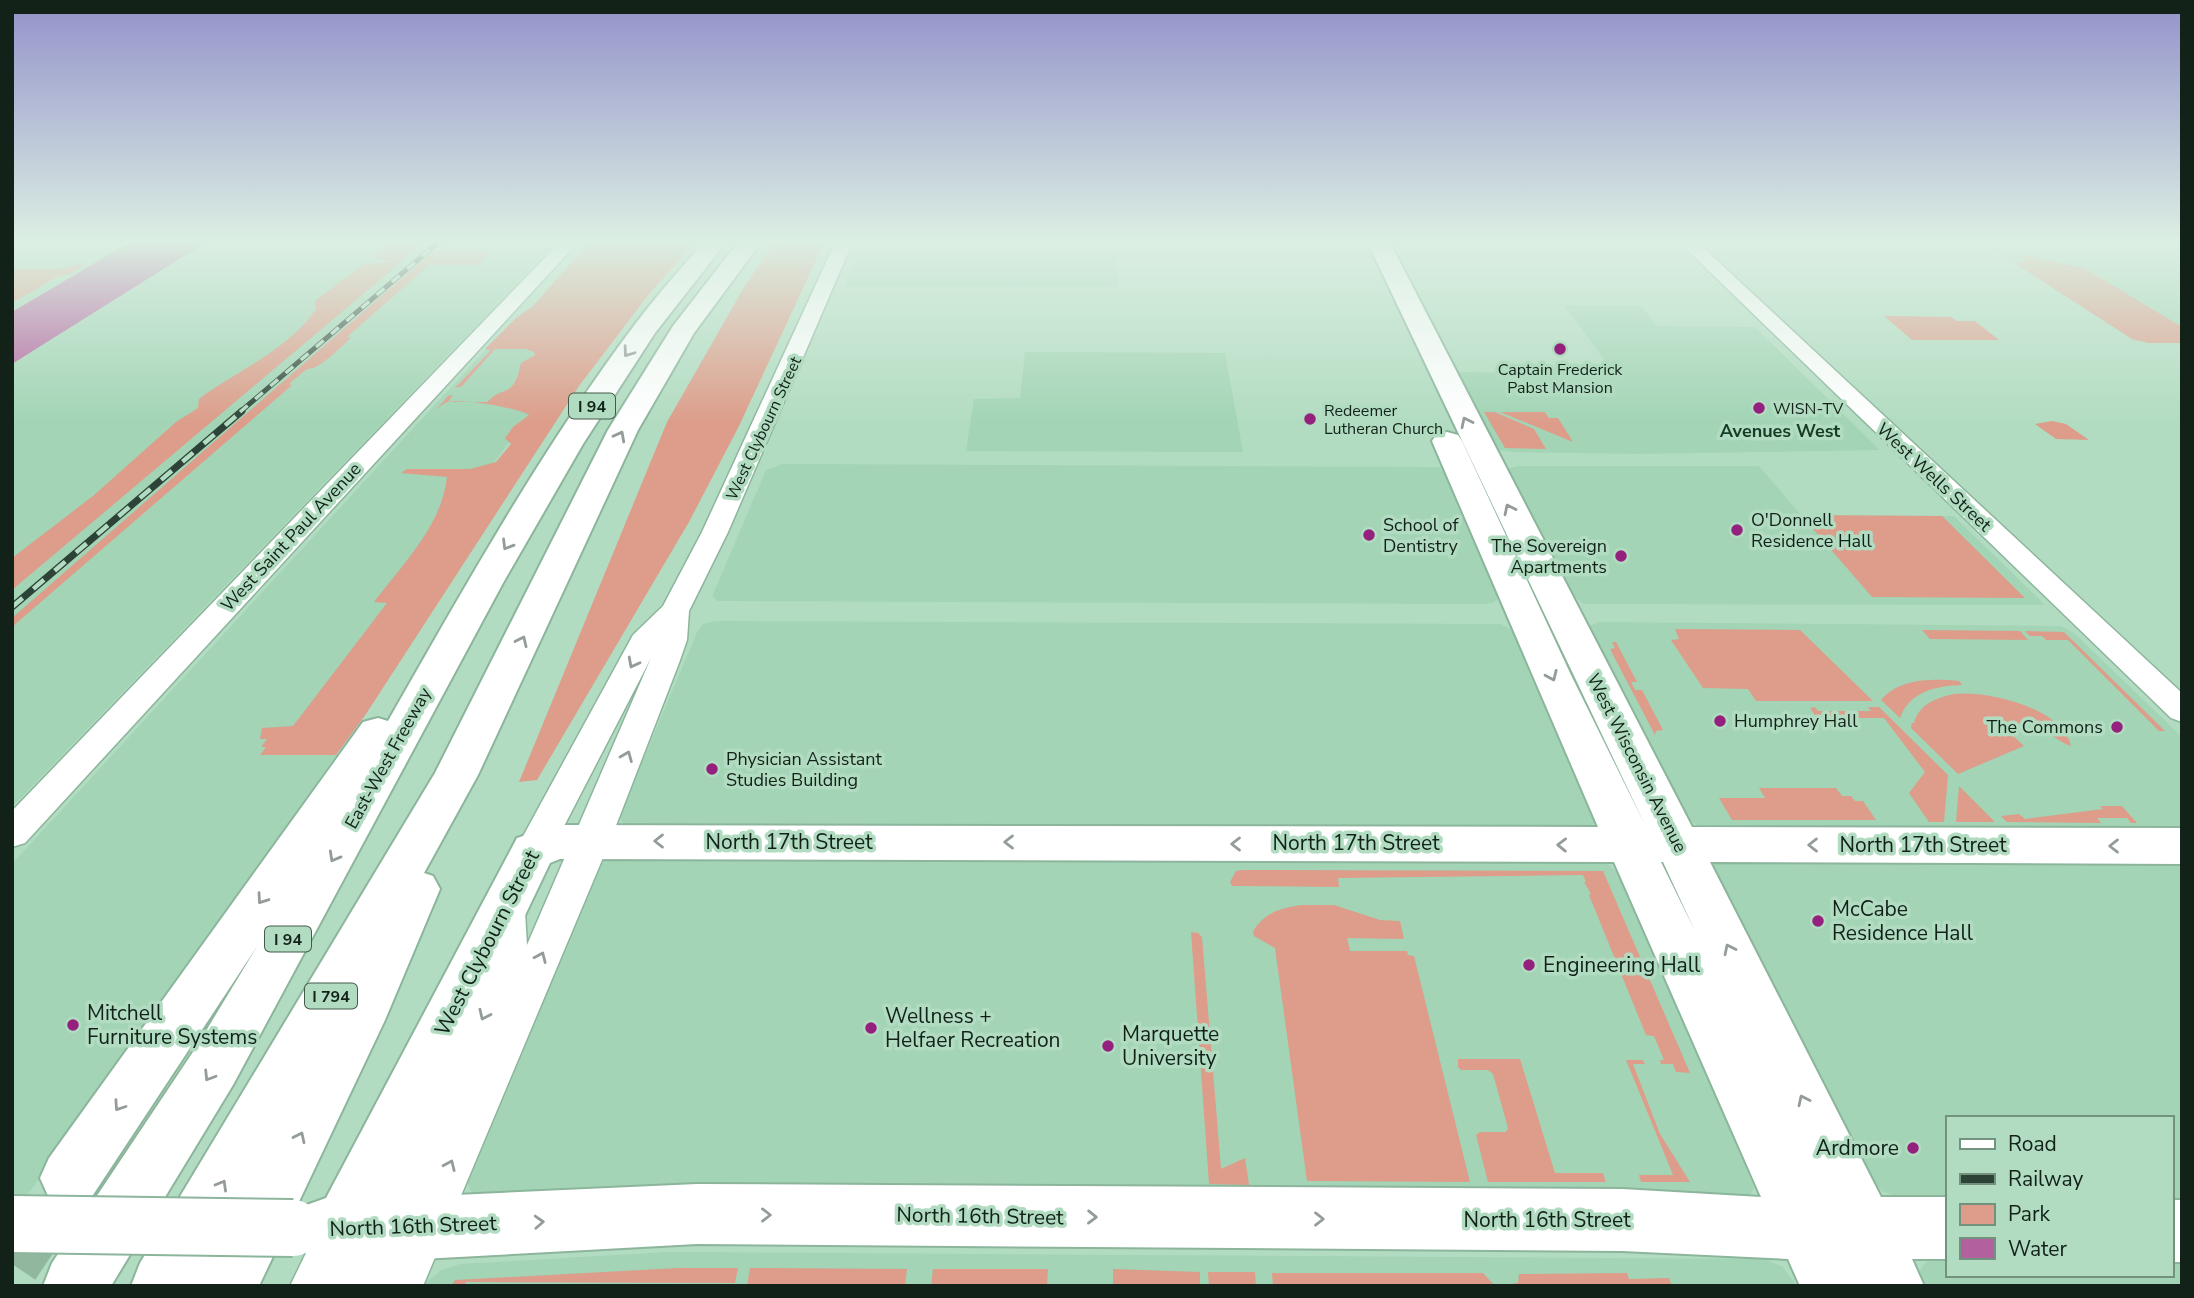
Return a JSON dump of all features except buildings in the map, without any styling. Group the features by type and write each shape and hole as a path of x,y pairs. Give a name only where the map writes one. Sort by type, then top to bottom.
{"main road":[{"name":"East-West Freeway","path":"75,1286 214,1067 276,961 485,583 617,367 666,302"},
{"name":"I 94","path":"226,1286 386,960 493,703 599,477 635,409 682,331 705,302"},
{"path":"682,331 710,302"},
{"name":"West Wisconsin Avenue","path":"1385,302 1654,845"},
{"name":"West Wisconsin Avenue","path":"1405,302 1654,845 1836,1228 1892,1286"},
{"path":"70,1178 344,780 485,583"},
{"name":"I 794","path":"163,1286 401,872 493,703"},
{"name":"North 17th Street","path":"533,851 557,842 592,841 2182,846"},
{"name":"West Clybourn Street","path":"318,1229 507,903 533,851"},
{"name":"North 16th Street","path":"12,1223 318,1229 422,1228 710,1214 1622,1220 1836,1228 1946,1228"},
{"name":"West Wisconsin Avenue","path":"1833,1286 1836,1228"}],"street":[{"name":"West Saint Paul Avenue","path":"12,834 515,302"},
{"name":"West Clybourn Street","path":"398,1286 592,841 664,663 672,640 675,611 715,532 818,302"},
{"name":"West Wells Street","path":"1749,302 2182,711"},
{"name":"West Clybourn Street","path":"533,851 648,635 675,611"},
{"path":"422,1228 401,1216 397,1209 399,1196 499,980 508,950 507,903"},
{"name":"West Clybourn Street","path":"315,1286 318,1229"},
{"path":"318,1229 360,1238 364,1246 364,1266 356,1286"}],"shaded area":[{"path":"12,302 30,302 12,312"},
{"path":"111,302 500,302 12,807 12,364"},
{"path":"2074,302 2182,302 2182,343 2149,343 2132,339"},
{"path":"1564,305 1640,305 1657,326 1755,327 1880,450 1638,454 1499,450 1456,372 1614,373"},
{"path":"489,346 541,346 518,373 508,402 535,408 438,537 347,739 12,1217 12,864"},
{"path":"1025,352 1225,353 1243,452 966,451 974,399 1020,398"},
{"path":"782,464 1438,467 1445,471 1500,598 1484,604 718,601 713,594 766,470"},
{"path":"1759,466 1801,515 1954,516 2045,605 1584,604 1574,597 1508,472 1510,468"},
{"path":"716,621 1501,624 1515,632 1595,823 1589,828 626,825 621,821 621,812 698,630 703,624"},
{"path":"1599,622 2061,626 2074,633 2182,737 2182,831 1701,827 1690,821 1685,814 1592,635 1589,626"},
{"name":"Marquette University","path":"608,858 1605,862 1621,875 1754,1187 1749,1198 1736,1200 475,1193 470,1190 467,1179 598,866"},
{"path":"1718,861 2182,863 2182,1200 2173,1200 2173,1116 1946,1116 1946,1198 1900,1198 1882,1191 1872,1179 1713,866"},
{"path":"669,1252 1765,1259 1783,1267 1797,1286 422,1286 441,1270 460,1264"},
{"path":"1946,1260 1946,1277 2173,1277 2173,1262 2182,1262 2182,1286 1923,1286 1920,1270 1926,1262"}],"green space":[{"path":"315,302 354,302 12,590 12,558 93,496 176,422 198,408 199,399 204,395 293,335 316,309"},
{"path":"375,302 387,302 347,337 351,338 330,357 307,369 290,383 291,386 12,627 12,618"},
{"path":"537,302 643,302 579,386 366,714 336,755 260,755 266,747 261,747 267,739 260,739 262,728 293,726 387,603 374,602 420,543 438,511 447,477 401,473 407,469 470,469 496,462 511,444 505,438 513,427 529,415 470,402 487,402 511,387 521,363 535,355 534,352 526,349 495,349 462,386 455,388 491,350 485,349"},
{"path":"736,302 797,302 739,426 689,522 537,780 519,782 667,422"},
{"path":"2074,302 2140,302 2182,327 2182,343 2149,343 2132,339"},
{"path":"1884,316 1951,317 1957,321 1975,321 1999,340 1912,340"},
{"path":"453,395 449,402 436,410 448,396"},
{"path":"1484,412 1495,412 1534,429 1546,449 1505,448"},
{"path":"1500,412 1545,412 1549,418 1558,418 1573,442"},
{"path":"2052,421 2066,424 2089,440 2056,439 2035,424"},
{"path":"1801,515 1942,516 2025,598 1872,597"},
{"path":"1675,629 1800,630 1873,701 1756,701 1748,689 1703,688 1671,640 1679,639"},
{"path":"1922,630 2020,631 2028,640 1930,639"},
{"path":"2025,631 2064,632 2165,731 2159,731 2068,640 2046,640 2042,636 2030,636"},
{"path":"1612,642 1616,642 1637,682 1631,682 1635,690 1642,690 1663,730 1656,731 1655,735 1610,649 1615,648"},
{"path":"1959,681 1962,685 1934,689 1917,696 1904,709 1900,718 1881,700 1895,688 1904,685"},
{"path":"1954,694 1985,695 2022,704 2054,721 2065,733 2071,746 2033,725 2017,724 2009,728 2009,732 2024,746 1958,774 1911,728 1924,707"},
{"path":"1815,707 1818,711 1871,711 1868,707 1879,707 1948,775 1944,822 1929,822 1909,793 1925,772 1884,718 1817,718 1810,708"},
{"path":"1959,786 1995,822 1956,822"},
{"path":"1759,788 1836,788 1842,796 1863,801 1876,820 1732,820 1719,798 1765,798"},
{"path":"2100,806 2122,806 2137,823 2131,823 2127,818 2097,818 2101,823 2007,822 2001,816 2019,814 2025,819 2103,809"},
{"path":"1236,871 1603,871 1690,1073 1676,1072 1673,1064 1661,1064 1660,1060 1664,1060 1654,1036 1646,1035 1583,875 1338,878 1339,887 1232,886 1230,882"},
{"path":"1303,905 1334,905 1380,920 1400,921 1404,939 1347,938 1350,951 1407,951 1408,955 1414,956 1470,1182 1307,1181 1275,948 1254,936 1253,932 1262,920 1274,912"},
{"path":"1191,932 1202,937 1221,1169 1245,1158 1249,1185 1209,1184"},
{"path":"1458,1059 1520,1059 1555,1173 1603,1173 1606,1182 1488,1182 1476,1135 1480,1132 1506,1132 1508,1128 1493,1074 1488,1070 1461,1070 1458,1067"},
{"path":"1626,1060 1643,1060 1645,1064 1633,1064 1660,1134 1690,1182 1641,1182 1639,1175 1673,1175"},
{"path":"678,1268 738,1268 735,1283 466,1282 464,1286 452,1285 455,1280"},
{"path":"750,1268 907,1269 905,1286 747,1286"},
{"path":"933,1269 1048,1269 1047,1286 931,1286"},
{"path":"1113,1269 1200,1272 1200,1286 1113,1286"},
{"path":"1208,1272 1255,1272 1256,1286 1209,1286"},
{"path":"1272,1273 1483,1273 1495,1286 1273,1286"},
{"path":"1627,1273 1629,1279 1669,1278 1672,1286 1514,1286 1513,1283 1518,1283 1519,1274"}],"water":[{"path":"30,302 111,302 12,364 12,312"}],"tunnel":[{"path":"12,1264 49,1209"}],"railway":[{"path":"240,412 369,302"},
{"path":"12,607 242,411"}],"place":[{"name":"Captain Frederick Pabst Mansion","path":"1560,349"},
{"name":"WISN-TV","path":"1759,408"},
{"name":"Redeemer Lutheran Church","path":"1310,419"},
{"name":"O'Donnell Residence Hall","path":"1737,530"},
{"name":"School of Dentistry","path":"1369,535"},
{"name":"The Sovereign Apartments","path":"1621,556"},
{"name":"Humphrey Hall","path":"1720,721"},
{"name":"The Commons","path":"2117,727"},
{"name":"Physician Assistant Studies Building","path":"712,769"},
{"name":"McCabe Residence Hall","path":"1818,921"},
{"name":"Engineering Hall","path":"1529,965"},
{"name":"Mitchell Furniture Systems","path":"73,1025"},
{"name":"Wellness + Helfaer Recreation","path":"871,1028"},
{"name":"Marquette University","path":"1108,1046"},
{"name":"Ardmore","path":"1913,1148"}],"district":[{"name":"Avenues West","path":"1780,431"}]}
